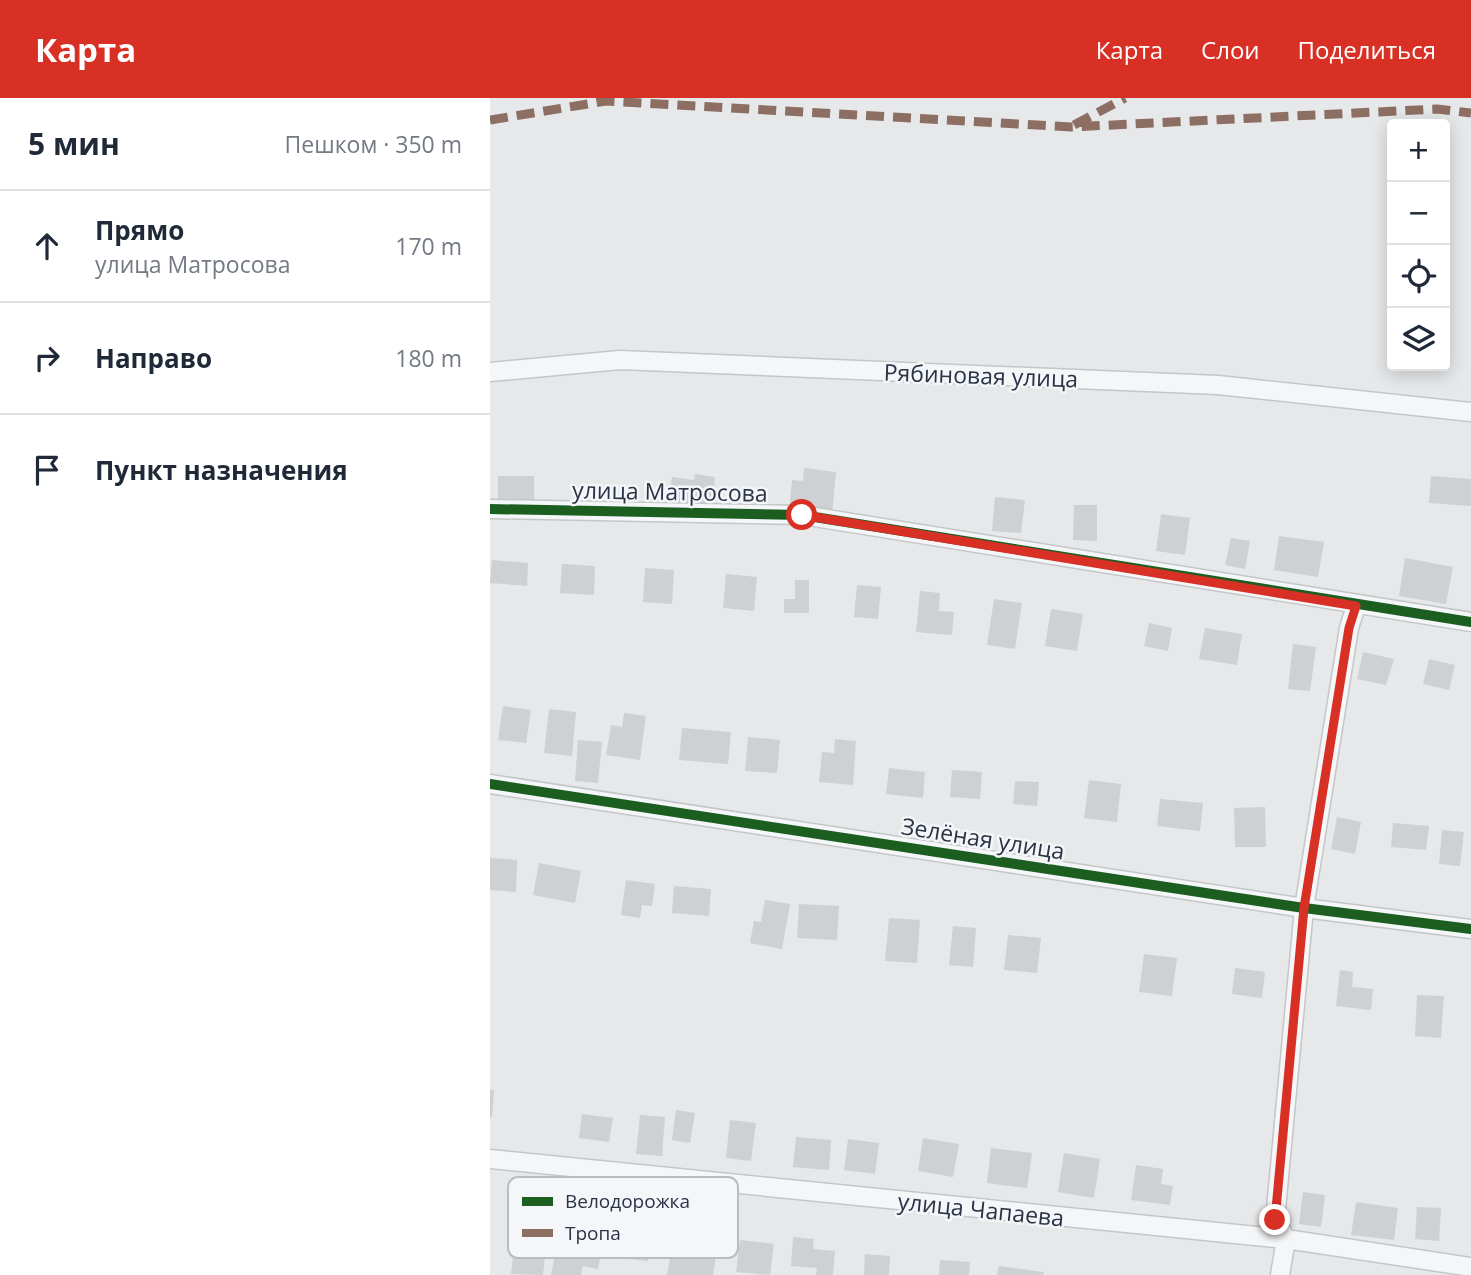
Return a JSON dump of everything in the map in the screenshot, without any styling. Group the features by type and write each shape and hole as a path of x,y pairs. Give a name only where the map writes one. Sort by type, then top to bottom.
{"street":[{"name":"Рябиновая улица","path":"490,372 620,360 1218,385 1471,412"},
{"name":"улица Матросова","path":"490,509 802,515 1356,606 1471,622"},
{"path":"1280,1275 1286,1240 1275,1220 1304,908 1349,628 1356,606"},
{"name":"Зелёная улица","path":"490,785 1304,908 1471,929"},
{"name":"улица Чапаева","path":"490,1159 667,1177"},
{"name":"улица Чапаева","path":"738,1184 1286,1240 1471,1267"}],"building":[{"path":"804,468 836,472 832,516 789,512 792,480 803,481"},
{"path":"695,474 715,477 712,507 669,501 672,477 694,480"},
{"path":"498,476 534,476 534,501 498,502"},
{"path":"1431,476 1471,479 1471,506 1429,503"},
{"path":"995,497 1025,500 1021,533 992,531"},
{"path":"1074,505 1097,505 1097,541 1073,540"},
{"path":"1161,514 1190,518 1185,555 1156,551"},
{"path":"1279,536 1324,542 1318,577 1274,570"},
{"path":"1231,538 1250,541 1245,569 1225,565"},
{"path":"1405,558 1453,567 1446,604 1399,596"},
{"path":"492,560 528,563 527,586 490,583"},
{"path":"562,564 595,566 594,595 560,593"},
{"path":"645,568 674,570 672,604 643,602"},
{"path":"726,574 757,577 754,611 723,608"},
{"path":"795,580 809,580 809,613 784,613 784,599 795,599"},
{"path":"857,585 881,587 878,619 854,617"},
{"path":"920,591 940,593 939,611 954,612 952,635 916,632"},
{"path":"994,599 1022,603 1015,649 987,645"},
{"path":"1051,609 1083,614 1077,651 1045,646"},
{"path":"1149,623 1172,628 1168,651 1144,646"},
{"path":"1205,628 1242,634 1237,665 1199,659"},
{"path":"1293,644 1316,647 1310,691 1288,689"},
{"path":"1363,652 1394,659 1386,685 1357,679"},
{"path":"1429,659 1455,665 1449,690 1423,684"},
{"path":"503,706 531,710 526,743 498,740"},
{"path":"549,709 576,712 572,756 544,753"},
{"path":"624,713 646,716 640,760 606,755 611,725 622,727"},
{"path":"682,728 731,732 728,764 679,760"},
{"path":"748,737 780,740 777,773 745,771"},
{"path":"835,739 856,741 853,785 819,782 822,752 834,753"},
{"path":"578,740 602,742 598,783 575,781"},
{"path":"889,768 925,772 923,798 886,794"},
{"path":"952,770 982,772 980,799 950,797"},
{"path":"1089,780 1121,784 1117,822 1084,818"},
{"path":"1015,781 1039,782 1037,806 1013,804"},
{"path":"1160,799 1203,803 1200,831 1157,826"},
{"path":"1265,807 1266,847 1235,847 1234,808"},
{"path":"1337,817 1361,822 1355,854 1331,849"},
{"path":"1393,823 1429,826 1426,850 1391,847"},
{"path":"1442,830 1464,832 1460,866 1439,864"},
{"path":"490,858 517,860 516,892 490,890"},
{"path":"539,863 581,871 575,903 533,895"},
{"path":"626,880 655,884 652,906 642,905 640,918 621,915"},
{"path":"674,886 711,889 709,916 672,913"},
{"path":"765,900 790,904 782,949 750,943 754,921 761,922"},
{"path":"799,904 839,906 837,940 797,938"},
{"path":"889,918 920,920 917,963 885,961"},
{"path":"953,926 976,928 973,967 949,965"},
{"path":"1008,935 1041,938 1037,973 1004,970"},
{"path":"1144,954 1177,958 1172,996 1139,992"},
{"path":"1235,968 1265,972 1262,998 1232,994"},
{"path":"1340,970 1353,972 1352,987 1373,989 1371,1010 1336,1006"},
{"path":"1417,995 1444,996 1441,1038 1415,1036"},
{"path":"490,1090 494,1090 492,1117 490,1117"},
{"path":"676,1110 695,1113 690,1143 672,1140"},
{"path":"582,1114 613,1118 609,1142 579,1138"},
{"path":"640,1115 665,1117 662,1156 636,1154"},
{"path":"730,1120 756,1123 751,1161 726,1158"},
{"path":"796,1137 831,1140 829,1170 793,1167"},
{"path":"923,1138 959,1144 953,1177 918,1171"},
{"path":"848,1139 879,1143 875,1174 844,1170"},
{"path":"991,1148 1032,1153 1027,1188 987,1183"},
{"path":"1064,1153 1100,1159 1094,1198 1058,1192"},
{"path":"1136,1165 1163,1169 1161,1184 1173,1186 1170,1205 1131,1200"},
{"path":"1303,1192 1325,1195 1321,1227 1299,1224"},
{"path":"1356,1202 1398,1208 1394,1240 1351,1235"},
{"path":"1417,1207 1441,1208 1439,1241 1415,1239"},
{"path":"793,1237 814,1239 813,1249 835,1251 833,1275 816,1275 817,1268 791,1266"},
{"path":"740,1240 774,1244 770,1275 736,1272"},
{"path":"865,1254 890,1256 889,1275 864,1275"},
{"path":"513,1258 545,1258 543,1275 511,1274"},
{"path":"554,1258 600,1258 598,1269 583,1266 581,1275 551,1275"},
{"path":"618,1258 648,1258 648,1261"},
{"path":"670,1258 716,1258 713,1275 667,1275"},
{"path":"940,1260 970,1262 969,1275 939,1275"},
{"path":"999,1266 1044,1272 1043,1275 997,1275"}],"marked path":[{"path":"1074,125 1125,98"},
{"path":"490,120 606,101 1071,127 1437,109 1471,113"}],"cycle path":[{"path":"490,509 802,515 1471,622"},
{"path":"490,784 1304,908 1471,929"}],"route":[{"path":"802,515 1356,606 1349,628 1304,908 1275,1220"}]}
